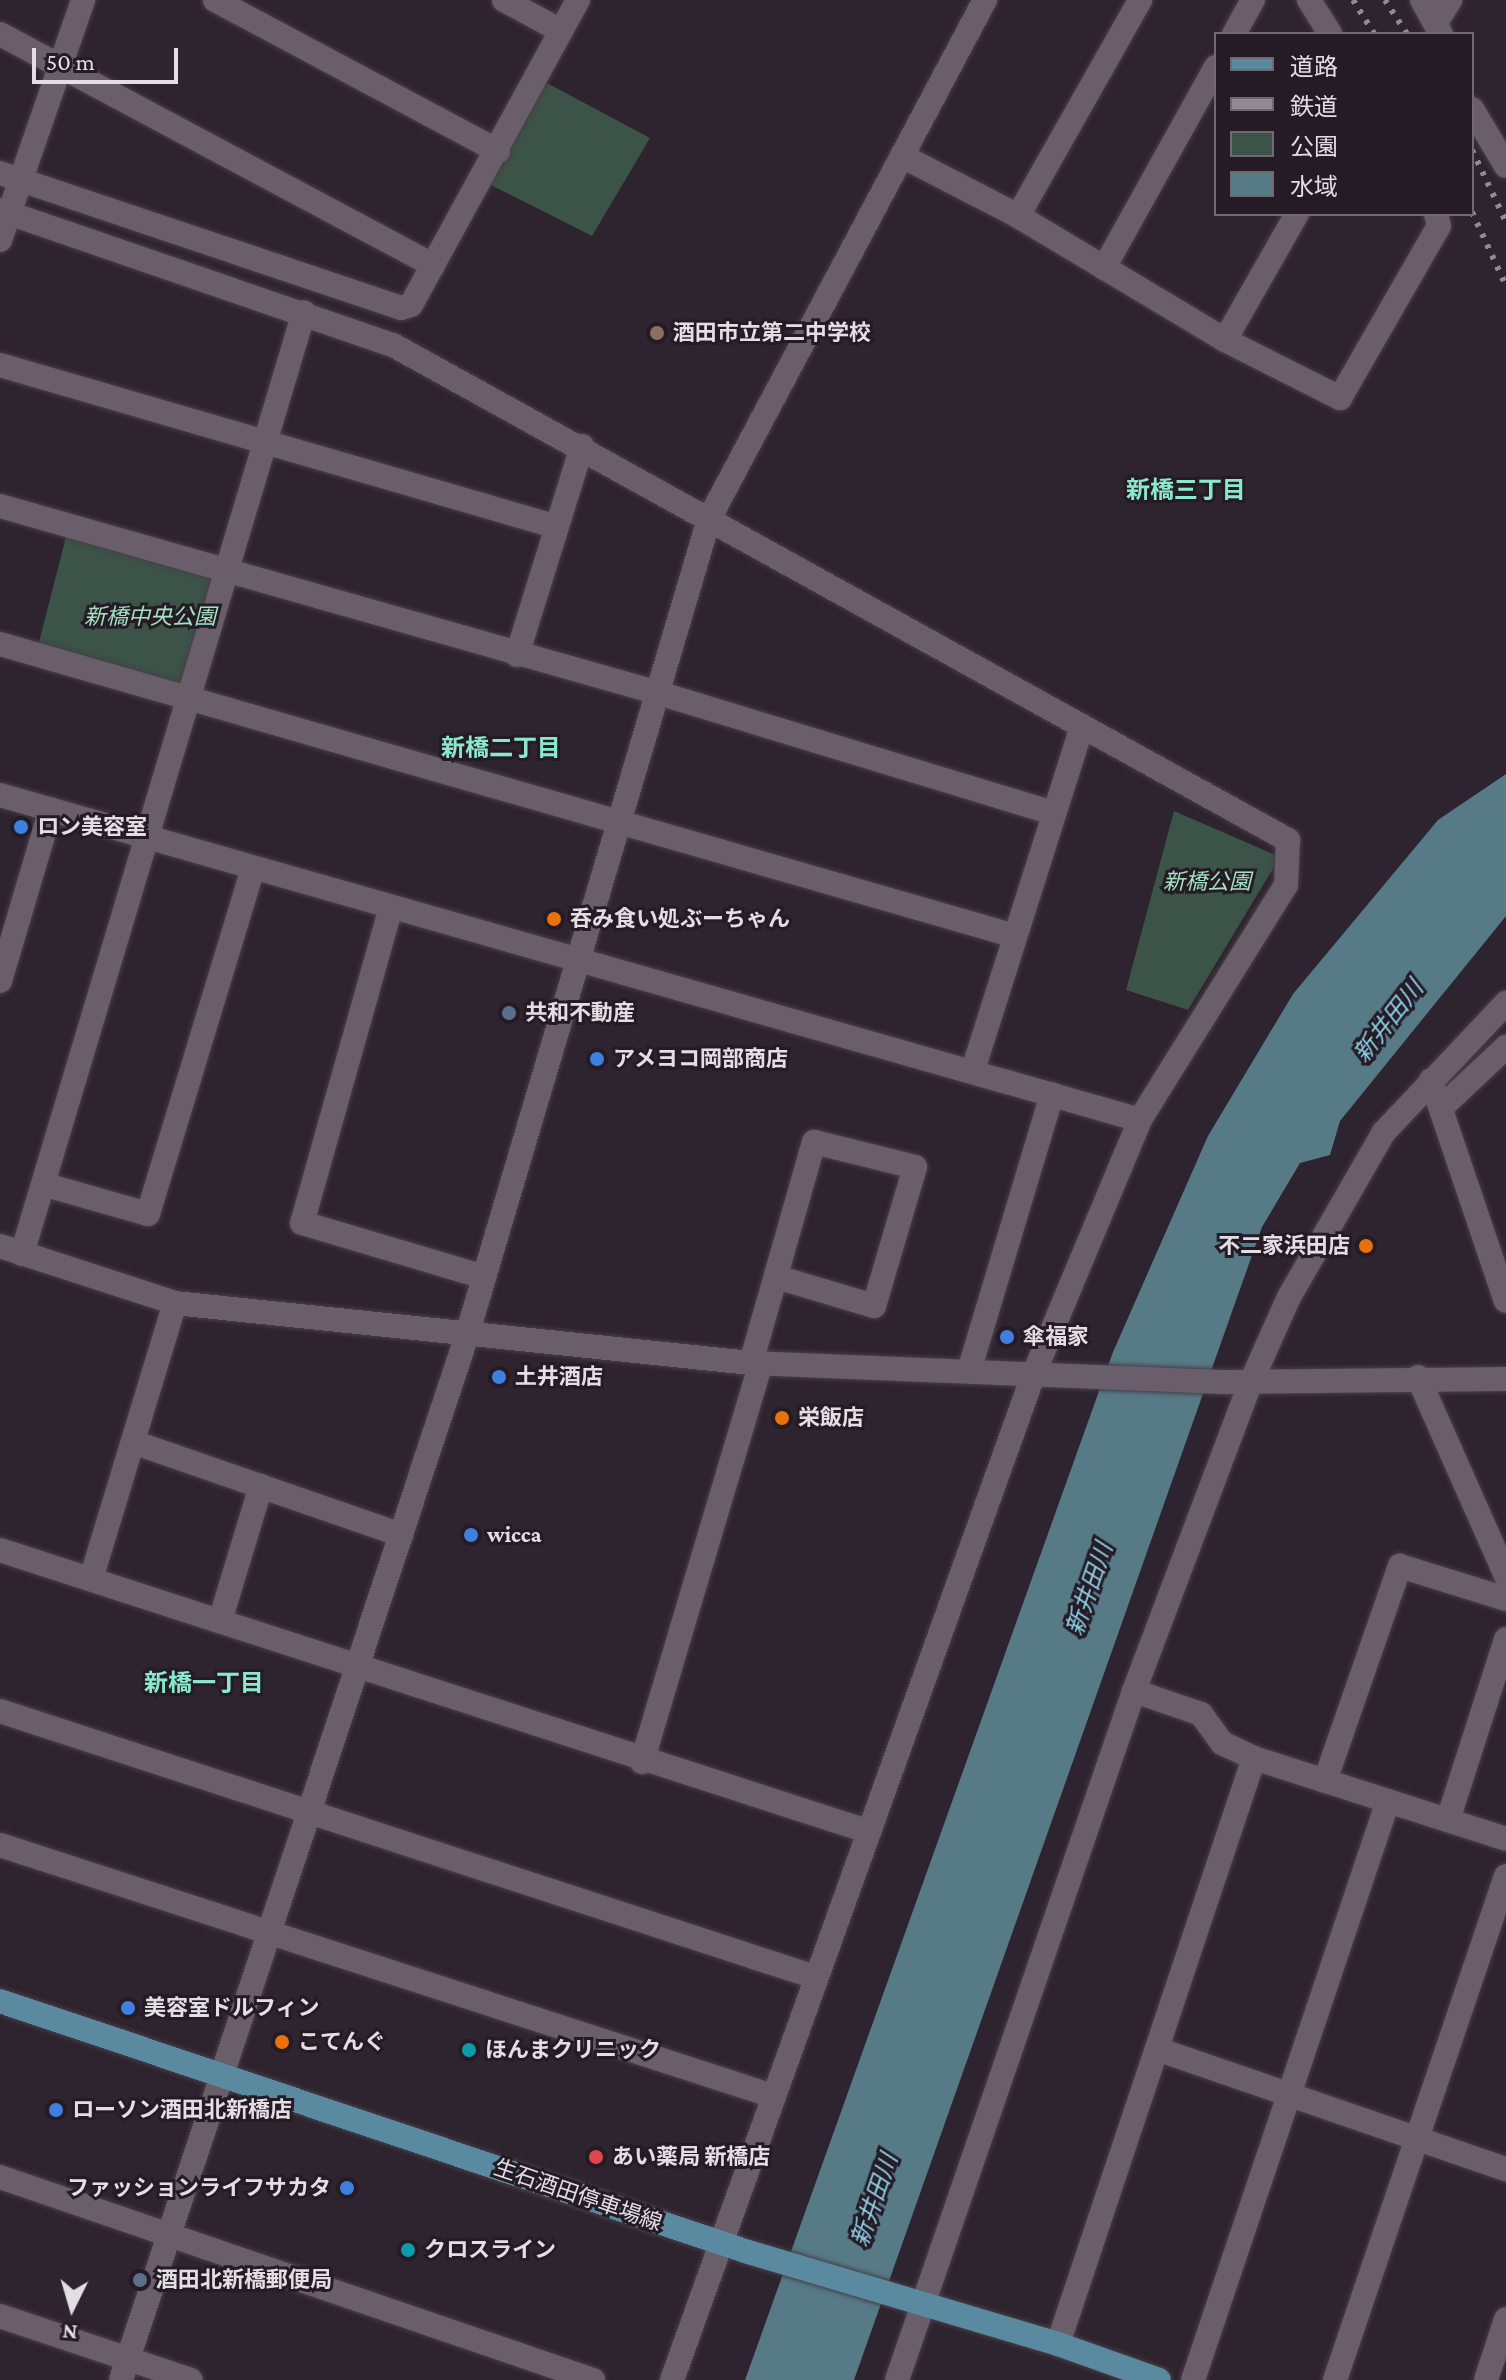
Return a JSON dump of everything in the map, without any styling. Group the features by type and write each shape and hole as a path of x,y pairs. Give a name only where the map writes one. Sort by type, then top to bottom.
{"main road":[{"name":"生石酒田停車場線","path":"0,2001 748,2252 1058,2344 1159,2380"}],"street":[{"path":"0,240 10,177 59,67 83,0"},
{"path":"215,0 498,151"},
{"path":"504,0 561,31"},
{"path":"10,177 401,308 411,305 578,0"},
{"path":"124,2369 467,1335 579,962 655,692 709,519 985,0"},
{"path":"1018,216 1140,0"},
{"path":"1235,32 1253,0"},
{"path":"1309,0 1329,32"},
{"path":"1422,0 1439,28"},
{"path":"1439,28 1450,0"},
{"path":"0,34 433,265"},
{"path":"1104,268 1214,71"},
{"path":"1474,112 1506,166"},
{"path":"902,156 1018,216 1225,340 1340,398 1439,226 1436,216"},
{"path":"4,212 304,312 393,345 582,446 1288,840 1291,855 1286,885 1140,1120 1034,1373 672,2380"},
{"path":"1225,340 1296,216"},
{"path":"393,345 401,308"},
{"path":"304,312 192,700 46,1185 11,1250 175,1303 756,1364 1097,1373 1240,1382 1418,1377 1506,1379"},
{"path":"0,365 554,526"},
{"path":"517,655 554,526 582,446"},
{"path":"0,506 655,692 1054,813"},
{"path":"0,644 1015,936"},
{"path":"973,1070 1082,726"},
{"path":"0,795 1140,1120"},
{"path":"0,981 51,809"},
{"path":"46,1185 148,1214 253,869"},
{"path":"391,907 302,1223 484,1277"},
{"path":"897,2380 914,2300 1134,1691 1240,1382 1384,1132 1506,1003"},
{"path":"1442,1107 1506,1047"},
{"path":"1431,1080 1505,1296"},
{"path":"969,1371 1052,1094"},
{"path":"642,1762 756,1364 777,1277 814,1142 915,1167 874,1306 777,1277"},
{"path":"91,1579 175,1303"},
{"path":"1418,1377 1506,1576"},
{"path":"133,1442 401,1535"},
{"path":"220,1621 261,1486"},
{"path":"0,1550 642,1762 867,1831"},
{"path":"1325,1781 1400,1566 1506,1599"},
{"path":"1448,1820 1506,1639"},
{"path":"1134,1691 1201,1714 1222,1743 1254,1758 1506,1839"},
{"path":"0,1711 815,1977"},
{"path":"1058,2344 1254,1758"},
{"path":"1193,2380 1388,1801"},
{"path":"0,1845 773,2096"},
{"path":"1335,2380 1506,1876"},
{"path":"1157,2049 1506,2169"},
{"path":"0,2177 593,2380"},
{"path":"0,2316 124,2369 191,2380"},
{"path":"1486,2380 1506,2319"}],"green space":[{"path":"545,82 650,138 592,236 489,184"},
{"name":"新橋中央公園","path":"67,533 211,573 220,585 180,686 38,646"},
{"name":"新橋公園","path":"1174,811 1280,857 1188,1010 1126,990"}],"water":[{"name":"新井田川","path":"1506,774 1506,916 1340,1121 1330,1155 1300,1163 1262,1227 854,2380 745,2380 1113,1352 1208,1136 1293,994 1438,820"}],"railway":[{"path":"1353,0 1373,32"},
{"path":"1385,0 1406,32"},
{"path":"1474,154 1506,222"},
{"path":"1474,216 1506,286"}],"place":[{"name":"酒田市立第二中学校","path":"657,333"},
{"name":"ロン美容室","path":"21,827"},
{"name":"呑み食い処ぶーちゃん","path":"554,919"},
{"name":"共和不動産","path":"509,1013"},
{"name":"アメヨコ岡部商店","path":"597,1059"},
{"name":"不二家浜田店","path":"1366,1246"},
{"name":"傘福家","path":"1007,1337"},
{"name":"土井酒店","path":"499,1377"},
{"name":"栄飯店","path":"782,1418"},
{"name":"wicca","path":"471,1535"},
{"name":"美容室ドルフィン","path":"128,2008"},
{"name":"こてんぐ","path":"282,2042"},
{"name":"ほんまクリニック","path":"469,2050"},
{"name":"ローソン酒田北新橋店","path":"56,2110"},
{"name":"あい薬局 新橋店","path":"596,2157"},
{"name":"ファッションライフサカタ","path":"347,2188"},
{"name":"クロスライン","path":"408,2250"},
{"name":"酒田北新橋郵便局","path":"140,2280"}],"district":[{"name":"新橋三丁目","path":"1186,490"},
{"name":"新橋二丁目","path":"501,748"},
{"name":"新橋一丁目","path":"204,1683"}]}
